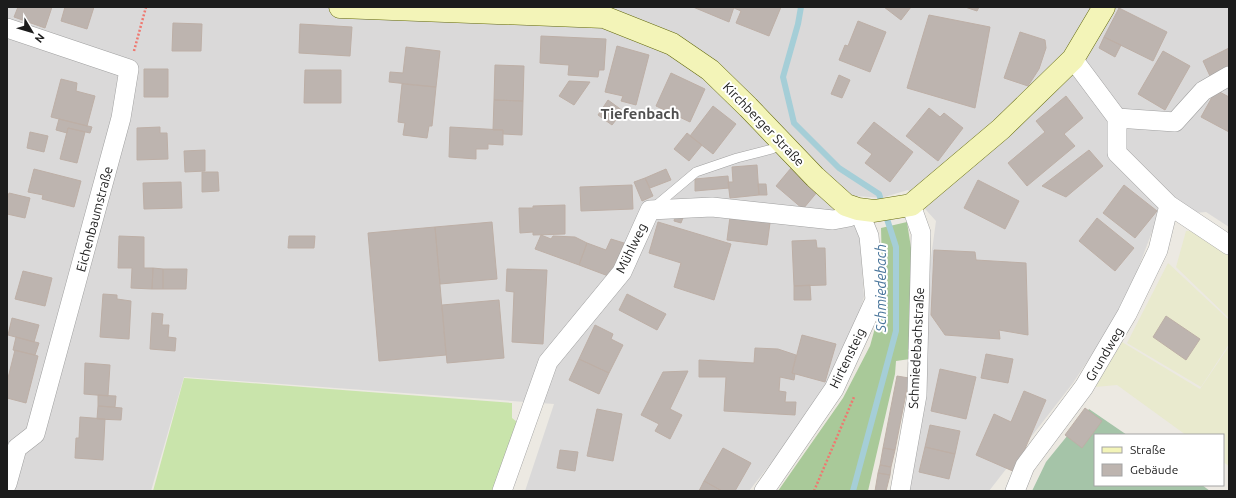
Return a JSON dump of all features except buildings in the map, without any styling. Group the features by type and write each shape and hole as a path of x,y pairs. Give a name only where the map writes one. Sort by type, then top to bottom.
{"main road":[{"name":"Kirchberger Straße","path":"340,7 385,10 606,12 672,44 710,70 748,107 815,177 846,205 866,210"},
{"path":"866,210 905,206 1001,129 1073,60 1104,7"}],"street":[{"path":"7,28 129,68"},
{"path":"1073,60 1117,118 1117,153 1169,205 1229,245"},
{"name":"Eichenbaumstraße","path":"7,484 12,446 35,434 121,118 129,68"},
{"path":"1117,118 1175,122 1203,90 1229,76"},
{"name":"Grundweg","path":"1015,491 1025,466 1084,387 1127,314 1158,250 1169,205"},
{"name":"Schmiedebachstraße","path":"900,491 917,394 921,232 905,206"},
{"name":"Mühlweg","path":"502,491 548,362 622,272 650,210 712,207 833,220 849,217 866,210"},
{"name":"Hirtensteig","path":"764,491 834,389 875,300 866,210"}],"lane":[{"path":"650,210 696,172 772,149 782,143"}],"path":[{"path":"129,68 146,7"}],"shaded area":[{"path":"7,7 1229,7 1229,227 1206,212 1158,216 1124,306 1073,383 989,491 899,491 936,221 908,190 881,198 857,196 864,297 852,336 824,396 749,491 525,491 554,404 184,377 151,491 7,491"}],"green space":[{"path":"907,222 917,287 910,359 896,361 895,374 868,491 778,491 843,398 870,346 883,299 881,228"},
{"path":"1196,230 1229,252 1229,318 1176,267 1186,231"},
{"path":"1168,263 1229,320 1229,344 1201,387 1127,343"},
{"path":"1122,342 1200,389 1229,346 1229,466 1224,463 1224,434 1185,434 1117,385 1095,387"},
{"path":"184,378 512,403 512,418 522,426 498,491 153,491"},
{"path":"1089,409 1126,434 1094,434 1094,486 1203,486 1210,491 1032,491 1046,462"}],"waterway":[{"name":"Schmiedebach","path":"801,7 798,24 783,77 794,123 839,168 879,194 896,247 896,331 853,491"}],"district":[{"name":"Tiefenbach","path":"640,113"}]}
